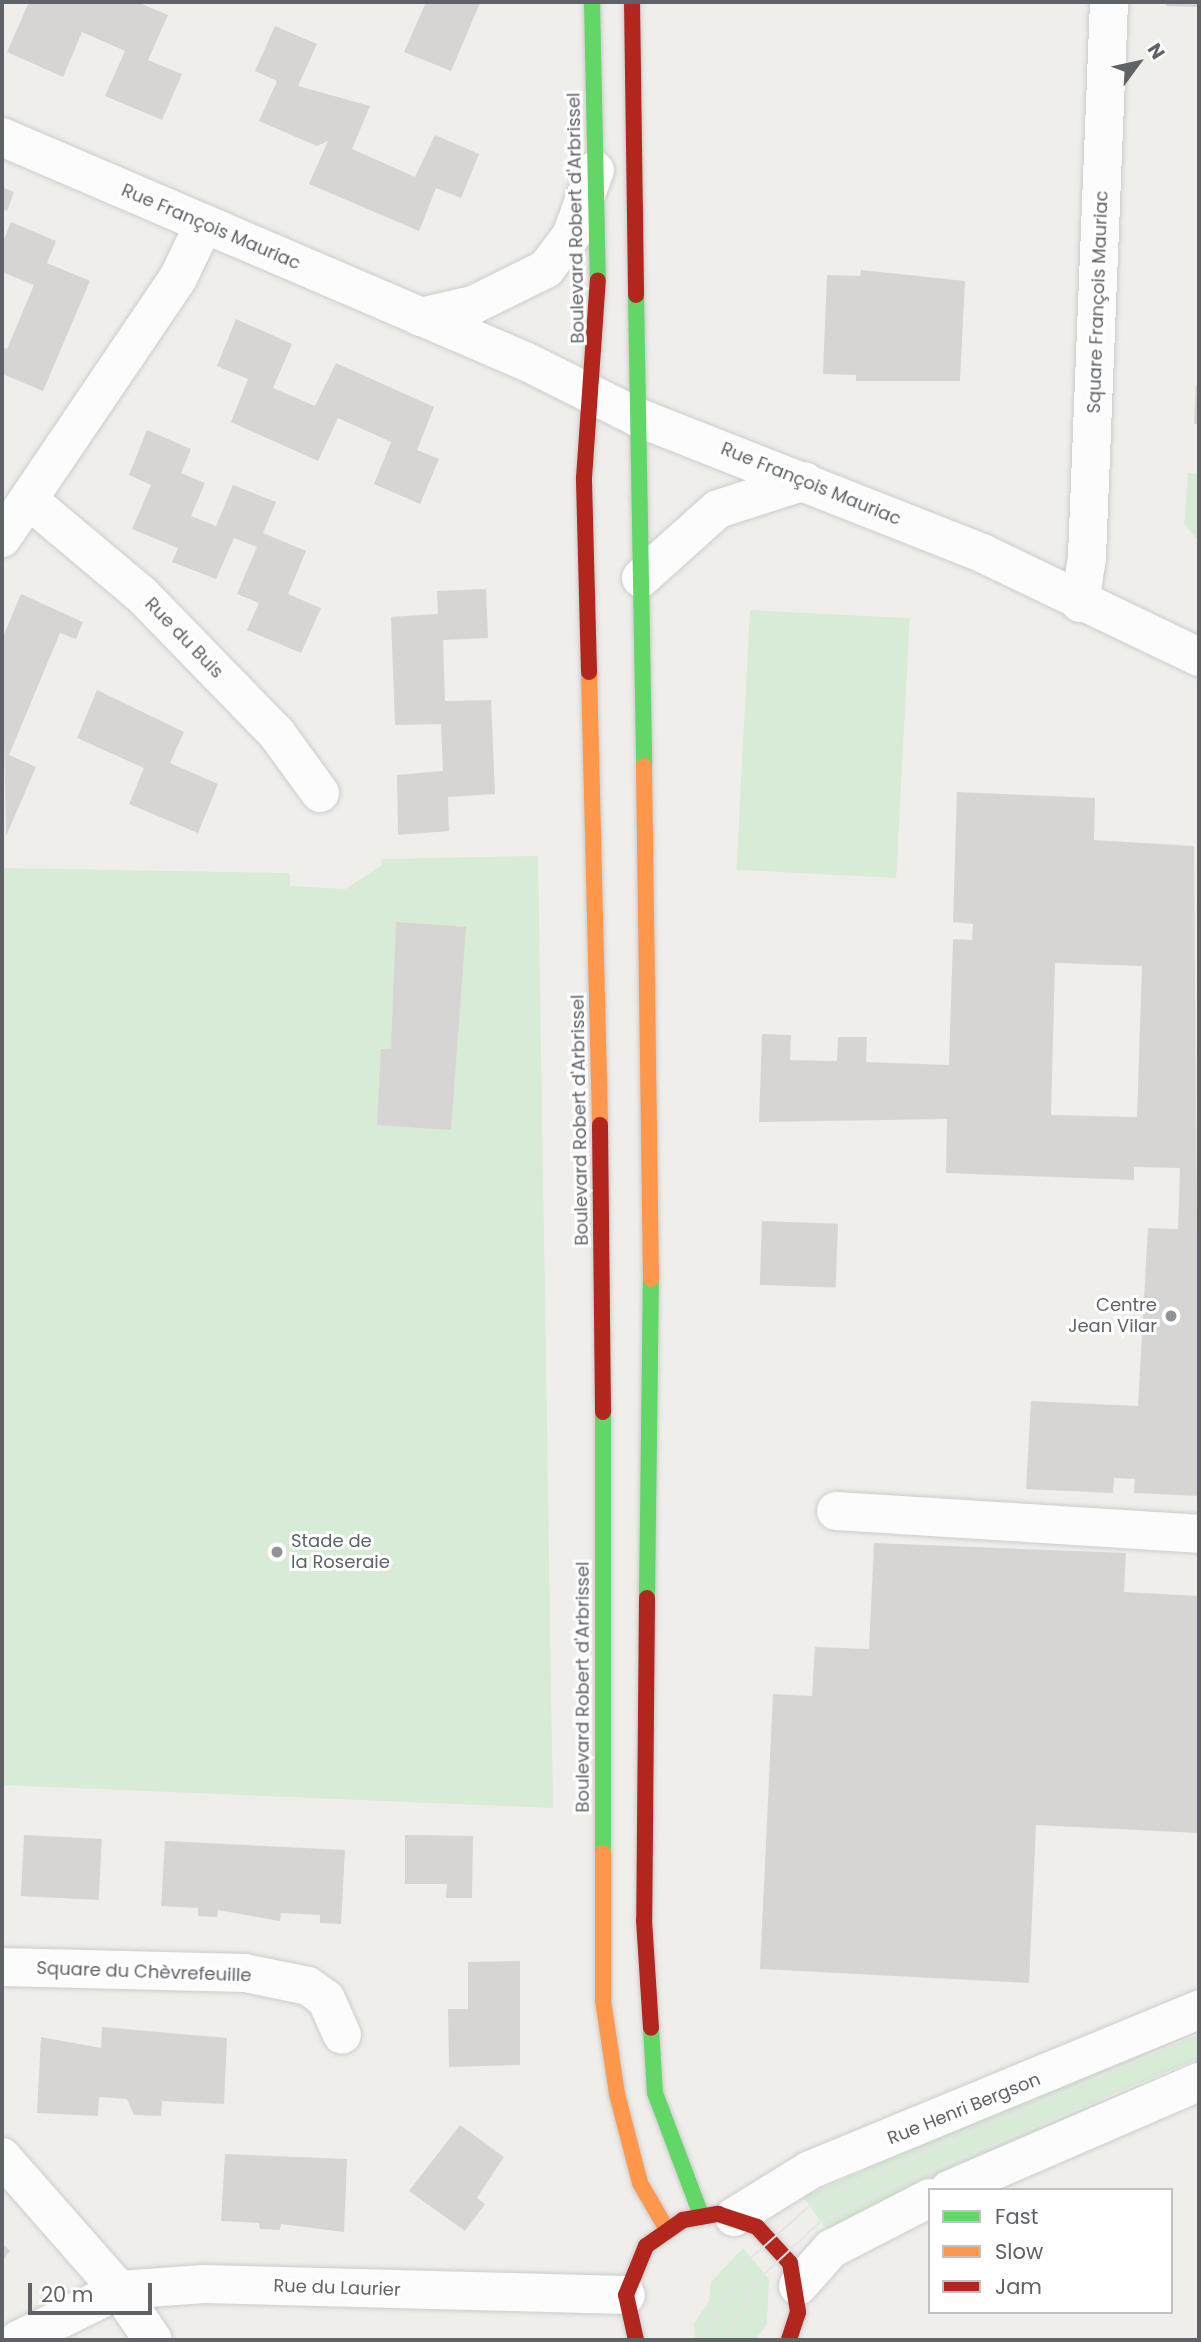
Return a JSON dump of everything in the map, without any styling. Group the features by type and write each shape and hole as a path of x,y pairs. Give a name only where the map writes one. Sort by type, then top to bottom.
{"street":[{"name":"Boulevard Robert d'Arbrissel","path":"592,2 599,322 584,478 603,1257 603,2000 617,2094 640,2183 666,2228"},
{"path":"632,2 652,1258 644,1920 655,2093 718,2216"},
{"name":"Square François Mauriac","path":"1080,603 1087,557 1109,2"},
{"name":"Rue François Mauriac","path":"2,137 420,317 637,417 805,481 984,554 1080,603 1199,657"},
{"path":"420,317 472,305 546,269 571,236 595,170"},
{"path":"2,538 178,278 204,224"},
{"path":"641,578 718,509 805,481"},
{"name":"Rue du Buis","path":"30,500 142,595 277,734 320,793"},
{"path":"836,1511 1199,1534"},
{"name":"Square du Chèvrefeuille","path":"2,1967 258,1976 317,1993 336,2015 342,2035"},
{"name":"Rue Henri Bergson","path":"718,2216 810,2169 1199,2010"},
{"path":"954,2188 1199,2082"},
{"path":"2,2157 119,2290 153,2340"},
{"path":"789,2340 798,2286 831,2249 928,2199"},
{"path":"636,2340 626,2295 632,2269 666,2228 718,2216 770,2236 798,2286"},
{"name":"Rue du Laurier","path":"18,2340 119,2290 204,2284 626,2295"}],"green space":[{"path":"1188,473 1199,474 1199,541 1184,524"},
{"path":"750,610 910,618 896,878 736,870"},
{"name":"Stade de la Roseraie","path":"538,856 553,1808 2,1785 2,868 290,873 290,886 345,889 381,866 382,859"},
{"path":"1199,2024 1199,2070 905,2190 827,2230 803,2197"},
{"path":"743,2248 769,2279 767,2324 755,2340 695,2340 694,2324 709,2301 711,2282"}],"building":[{"path":"29,2 137,2 168,15 148,60 182,74 162,120 105,96 125,51 82,32 63,77 7,52"},
{"path":"426,2 480,3 451,71 404,52"},
{"path":"1167,2 1199,2 1199,7 1166,6"},
{"path":"275,26 317,44 298,86 370,106 352,149 415,177 435,135 479,154 461,198 436,188 419,231 309,184 328,141 317,146 259,121 277,81 255,71"},
{"path":"2,187 14,192 7,211 2,209"},
{"path":"11,222 56,241 47,263 90,281 43,391 2,374 2,347 7,349 34,285 2,272 2,244"},
{"path":"861,270 965,281 960,381 856,381 856,375 823,374 827,275 860,276"},
{"path":"236,319 292,344 273,388 315,406 336,363 434,407 417,450 439,459 420,504 374,484 391,442 338,418 318,461 231,422 248,379 217,366"},
{"path":"1196,385 1199,385 1199,424 1194,424"},
{"path":"147,430 191,449 181,473 205,483 191,516 216,526 233,485 276,502 263,533 306,551 288,594 321,608 301,653 247,630 259,603 237,594 257,547 234,538 216,579 172,562 178,548 132,529 151,485 129,475"},
{"path":"486,589 488,638 443,640 445,701 491,700 495,794 448,797 449,831 398,835 397,775 443,771 441,724 395,725 391,617 438,614 437,591"},
{"path":"21,594 83,622 76,639 60,633 9,755 36,767 6,836 2,639"},
{"path":"97,690 184,732 170,763 218,784 198,833 129,804 144,768 77,738"},
{"path":"957,792 1095,798 1094,840 1194,846 1199,1496 1134,1493 1135,1479 1114,1478 1113,1493 1026,1489 1031,1401 1138,1406 1148,1228 1178,1229 1180,1168 1134,1167 1134,1180 946,1173 947,1119 759,1122 762,1034 791,1035 790,1060 837,1061 838,1037 867,1037 866,1062 949,1065 953,939 972,940 973,924 953,922","holes":["1055,963 1142,966 1137,1117 1051,1115"]},
{"path":"396,922 466,927 451,1130 377,1125 381,1049 391,1049"},
{"path":"762,1221 838,1224 836,1288 760,1285"},
{"path":"874,1543 1126,1553 1124,1592 1199,1596 1199,1833 1036,1825 1029,1983 760,1969 773,1694 812,1696 815,1647 869,1649"},
{"path":"24,1835 102,1839 99,1900 21,1896"},
{"path":"405,1835 473,1836 472,1898 446,1898 447,1884 405,1884"},
{"path":"165,1841 345,1850 341,1924 320,1923 320,1915 281,1913 280,1921 218,1910 217,1917 198,1916 198,1908 161,1906"},
{"path":"520,1961 520,2065 449,2067 448,2009 468,2009 468,1962"},
{"path":"102,2027 227,2038 224,2104 162,2101 161,2116 134,2115 127,2099 99,2097 98,2116 37,2113 41,2037 101,2048"},
{"path":"460,2125 504,2157 477,2198 485,2204 465,2231 409,2191"},
{"path":"225,2154 347,2159 344,2232 281,2224 280,2230 260,2229 259,2223 221,2221"},
{"path":"2,2243 10,2251 2,2261"}],"tram line":[{"path":"703,2340 743,2265 815,2201 1199,2033"},
{"path":"725,2340 759,2279 820,2222 881,2191 1199,2059"}],"traffic: fast":[{"path":"592,2 598,280"},
{"path":"636,295 644,766"},
{"path":"647,1598 651,1279"},
{"path":"603,1412 603,1853"},
{"path":"651,2028 655,2093 701,2215"}],"traffic: slow":[{"path":"589,672 600,1125"},
{"path":"644,766 651,1279"},
{"path":"603,1853 603,2000 617,2094 640,2183 666,2228"}],"traffic: jam":[{"path":"632,2 636,295"},
{"path":"589,672 584,478 598,280"},
{"path":"600,1125 603,1412"},
{"path":"647,1598 644,1920 651,2028"},
{"path":"636,2340 626,2295 646,2246 683,2220 718,2214 757,2227 790,2263 798,2312 789,2340"}],"place":[{"name":"Centre Jean Vilar","path":"1171,1316"},
{"name":"Stade de la Roseraie","path":"277,1552"}]}
